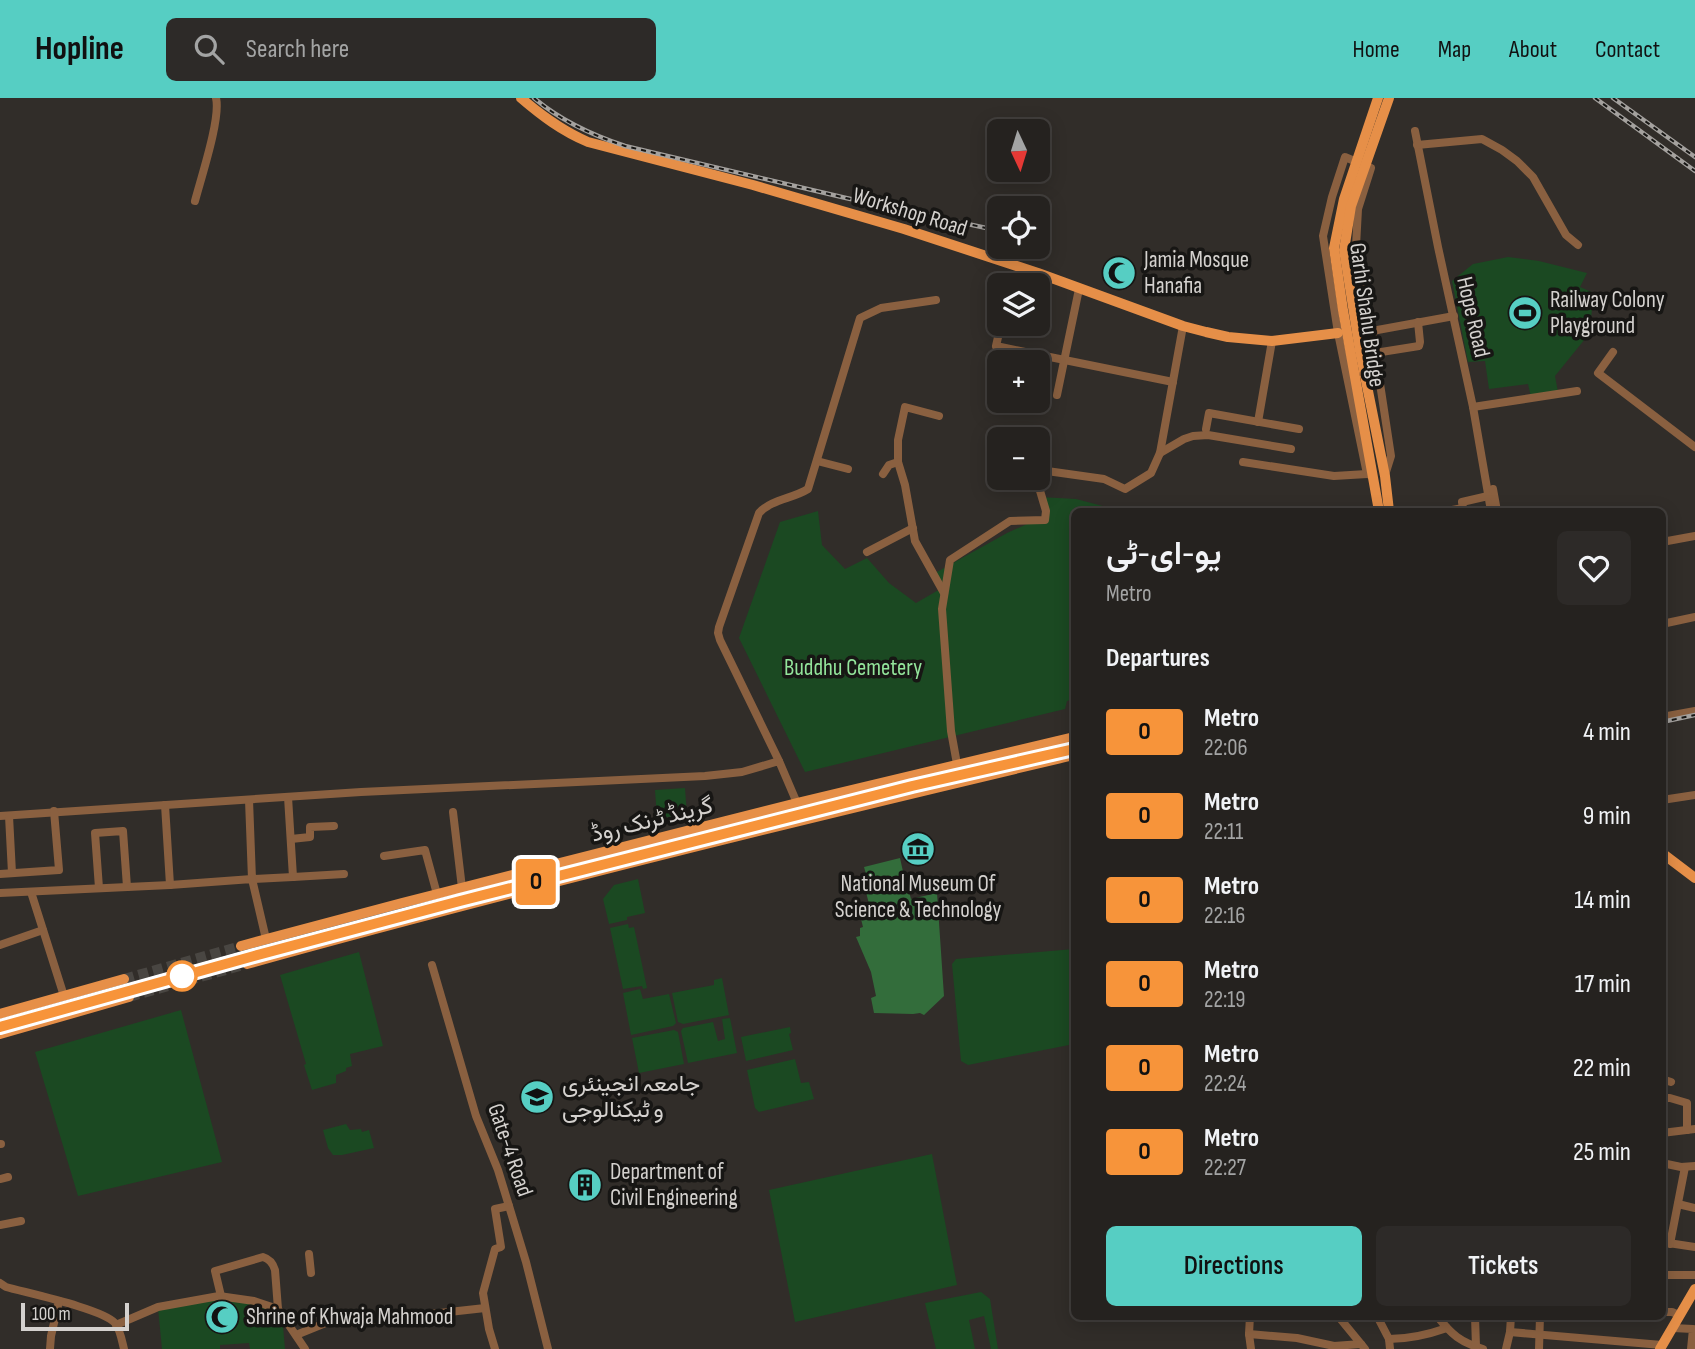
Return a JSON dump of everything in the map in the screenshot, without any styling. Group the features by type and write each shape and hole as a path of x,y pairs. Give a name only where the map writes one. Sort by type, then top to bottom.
{"main road":[{"name":"Workshop Road","path":"521,98 568,134 588,142 753,185 904,229 1038,273 1183,326 1228,337 1272,341 1338,333"},
{"name":"Garhi Shahu Bridge","path":"1376,457 1343,310 1334,248 1344,199 1378,98"},
{"name":"Garhi Shahu Bridge","path":"1376,457 1344,250 1351,206 1389,98"},
{"path":"1376,457 1370,475 1378,508"},
{"path":"1376,457 1385,476 1389,508"},
{"name":"گرینڈ ٹرنک روڈ","path":"241,946 797,803 1071,738"},
{"name":"گرینڈ ٹرنک روڈ","path":"247,964 839,810 1071,756"},
{"path":"1666,856 1695,877"},
{"path":"402,903 405,921"},
{"path":"0,1014 124,979"},
{"path":"0,1034 128,997"},
{"path":"1661,1347 1695,1289"}],"street":[{"path":"195,201 215,125 218,106 216,98"},
{"name":"Hope Road","path":"1415,131 1491,493 1491,508"},
{"path":"1418,145 1482,139 1502,150 1533,177 1566,235 1578,245"},
{"path":"1243,463 1334,476 1370,475 1338,333 1323,236 1345,157 1371,167 1358,209 1356,246 1391,456 1385,476"},
{"path":"1057,395 1079,289"},
{"path":"797,803 720,640 719,626 759,513 769,505 808,489 860,317 881,308 936,300"},
{"path":"1372,331 1454,316"},
{"path":"1375,353 1419,346 1418,323"},
{"path":"957,764 951,731 942,609 950,560 1010,521 1045,520 1046,511 1038,484 1040,470 1104,479 1125,489 1151,473 1160,453 1183,326"},
{"path":"998,336 996,346 1173,382"},
{"path":"1258,422 1272,341"},
{"path":"1614,352 1598,373 1695,447"},
{"path":"1473,407 1577,391"},
{"path":"939,416 905,407 898,440 898,463 905,485 915,541 944,593"},
{"path":"1206,429 1209,413 1299,429"},
{"path":"1160,453 1184,439 1208,435 1291,449"},
{"path":"817,461 848,469"},
{"path":"883,474 889,465 898,463"},
{"path":"1463,508 1462,502 1491,493 1496,508"},
{"path":"867,552 913,528"},
{"path":"1666,541 1695,536"},
{"path":"1666,623 1695,617"},
{"path":"1666,717 1695,711"},
{"path":"12,873 4,816 361,792 705,776 742,772 779,761"},
{"path":"1666,799 1695,795"},
{"path":"288,797 293,877"},
{"path":"249,800 252,880 266,939"},
{"path":"165,806 170,885"},
{"path":"0,874 59,870 54,811"},
{"path":"453,811 462,888"},
{"path":"291,839 310,837 310,827 334,826"},
{"path":"99,888 95,833 123,831 127,887"},
{"path":"384,856 425,850 437,894"},
{"path":"0,893 344,874"},
{"path":"31,892 64,996"},
{"path":"0,945 43,930"},
{"name":"Gate-4 Road","path":"432,965 477,1116 498,1170 526,1262 548,1349"},
{"path":"1666,1098 1687,1103 1691,1130 1666,1133"},
{"path":"1666,1164 1695,1166"},
{"path":"1685,1167 1678,1204 1666,1243 1695,1247"},
{"path":"1678,1204 1695,1208"},
{"path":"495,1349 483,1293 495,1249 501,1247 495,1209 509,1206"},
{"path":"0,1225 21,1221"},
{"path":"309,1254 311,1273"},
{"path":"221,1296 215,1271 263,1257 269,1258 273,1264 278,1309 300,1344 333,1320 349,1320 350,1323 485,1308"},
{"path":"1666,1275 1695,1275"},
{"path":"0,1283 96,1313 113,1321 124,1349"},
{"path":"116,1325 158,1307 221,1296 254,1301 278,1309"},
{"path":"50,1349 59,1301"},
{"path":"1666,1312 1679,1315"},
{"path":"1250,1320 1248,1334 1251,1349"},
{"path":"1341,1320 1363,1346"},
{"path":"1379,1320 1389,1339 1390,1349"},
{"path":"1440,1320 1462,1342 1479,1348 1476,1320"},
{"path":"1506,1349 1511,1320"},
{"path":"1539,1320 1539,1349"},
{"path":"1389,1339 1427,1336 1447,1328"},
{"path":"1673,1328 1694,1329 1691,1349"},
{"path":"1510,1332 1661,1347"},
{"path":"1248,1334 1297,1338 1334,1346 1363,1346"}],"green space":[{"name":"Railway Colony Playground","path":"1508,257 1539,261 1587,273 1580,287 1594,293 1589,334 1555,376 1558,392 1531,397 1528,384 1489,389 1485,361 1468,362 1452,281 1473,264"},
{"name":"Buddhu Cemetery","path":"1040,497 1076,499 1110,508 1071,508 1071,700 1067,701 1065,709 805,772 739,638 780,522 818,511 822,545 845,569 867,558 889,583 916,603 942,588 935,573 1007,533 1045,516"},
{"path":"685,788 687,815 657,818 655,790"},
{"path":"900,858 903,885 907,884 911,899 937,893 944,996 924,1015 874,1013 871,998 876,996 871,972 856,937 860,936 860,928 863,927 861,919 872,916 862,876 866,874 864,867"},
{"path":"638,879 645,913 609,924 603,899 614,885"},
{"path":"628,924 629,928 634,927 647,988 643,989 642,986 623,989 610,928"},
{"path":"1071,949 1071,1045 968,1065 961,1061 952,964 956,959"},
{"path":"359,952 383,1046 350,1054 352,1066 336,1075 336,1083 312,1090 280,975"},
{"path":"722,978 729,1015 683,1024 678,1022 672,993 714,985 714,980"},
{"path":"640,989 643,999 669,994 676,1023 673,1026 631,1035 623,993"},
{"path":"181,1010 222,1162 78,1196 35,1052"},
{"path":"730,1018 737,1053 688,1063 681,1031 683,1028 713,1022 718,1041 725,1039 722,1019"},
{"path":"790,1027 793,1050 746,1061 741,1037"},
{"path":"674,1030 678,1032 684,1064 639,1073 632,1038"},
{"path":"795,1059 801,1083 809,1082 814,1099 759,1112 755,1108 747,1070"},
{"path":"346,1124 350,1130 369,1130 374,1148 333,1155 323,1130"},
{"path":"932,1154 957,1285 795,1322 769,1190"},
{"path":"981,1292 990,1299 998,1349 991,1349 984,1316 969,1320 975,1349 936,1349 925,1303"},
{"name":"Shrine of Khwaja Mahmood","path":"219,1296 278,1309 290,1325 283,1326 285,1349 250,1349 249,1343 220,1345 220,1349 162,1349 158,1308"}],"tunnel":[{"path":"124,979 241,946"},
{"path":"129,997 247,964"}],"railway":[{"path":"534,98 577,126 625,146 987,228"},
{"path":"1595,98 1695,171"},
{"path":"1613,98 1695,157"},
{"path":"1666,721 1695,715"},
{"path":"0,1022 259,949 912,781 1071,745"}],"metro line":[{"name":"O","path":"0,1027 460,901 912,786 1071,750"}],"place":[{"name":"Jamia Mosque Hanafia","path":"1119,273"},
{"name":"Railway Colony Playground","path":"1525,313"},
{"name":"National Museum Of Science & Technology","path":"918,849"},
{"name":"جامعہ انجینئری و ٹیکنالوجی","path":"537,1097"},
{"name":"Department of Civil Engineering","path":"585,1185"},
{"name":"Shrine of Khwaja Mahmood","path":"222,1317"}]}
